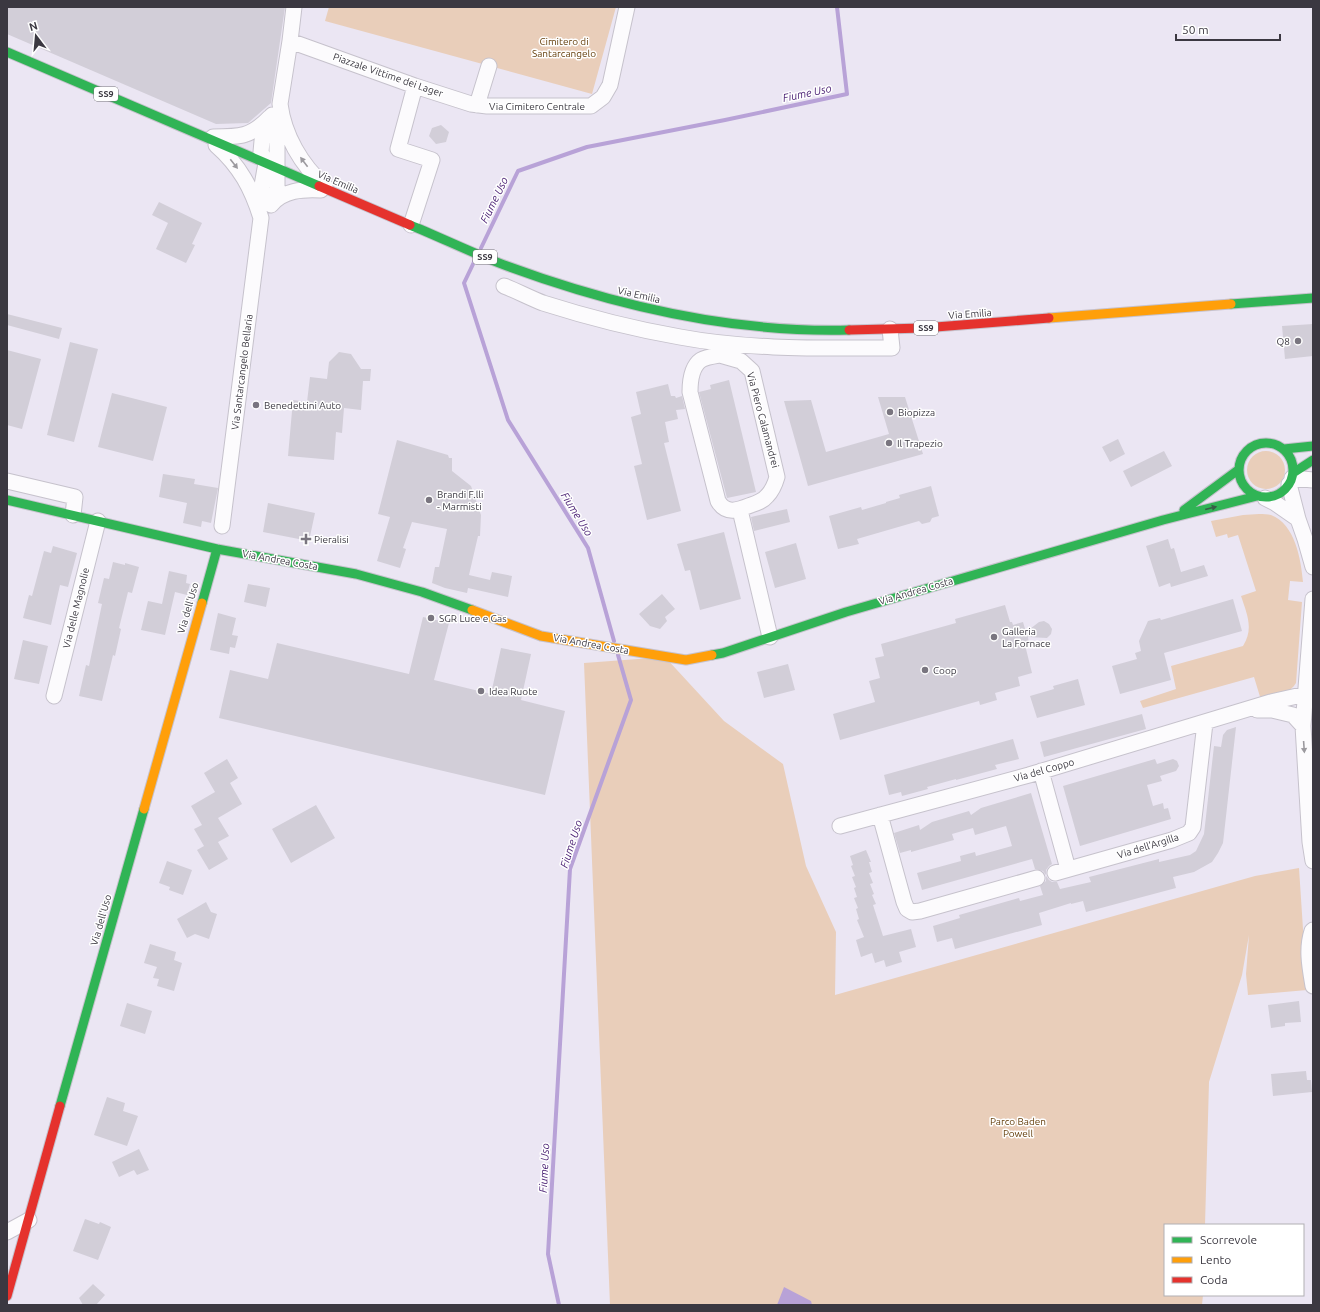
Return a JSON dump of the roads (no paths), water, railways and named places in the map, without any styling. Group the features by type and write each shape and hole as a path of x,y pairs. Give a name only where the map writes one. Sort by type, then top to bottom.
{"street":[{"name":"Via Santarcangelo Bellaria","path":"273,202 277,188 272,165 262,152 262,141 277,111 290,41 294,7"},
{"name":"Via Cimitero Centrale","path":"474,104 487,106 591,106 603,97 610,84 627,7"},
{"name":"Piazzale Vittime dei Lager","path":"290,41 414,86 474,104"},
{"name":"Via Emilia","path":"7,52 506,266 605,298 668,313 744,325 813,331 923,328 1313,298"},
{"path":"474,104 489,66"},
{"path":"411,225 432,160 398,148 414,86"},
{"name":"Via Santarcangelo Bellaria","path":"277,111 295,149 320,181 330,190"},
{"path":"206,137 233,137 251,133 261,127 277,111"},
{"name":"Via Santarcangelo Bellaria","path":"206,137 232,161 240,172 255,198 260,214"},
{"name":"Via Santarcangelo Bellaria","path":"222,526 260,214 272,165"},
{"name":"Via Santarcangelo Bellaria","path":"260,214 286,193 296,190 330,190"},
{"path":"504,286 542,302 621,325 682,338 796,348 892,348 890,329"},
{"name":"Via Piero Calamandrei","path":"720,355 741,361 752,371 777,477 774,487 766,497 758,503 740,510 732,511 723,508 718,501 690,392 692,374 701,360 720,355"},
{"path":"1298,519 1276,503 1249,492 1243,486 1239,478 1239,461 1250,447 1258,443 1267,442 1284,449 1291,460 1291,478 1298,519 1313,567"},
{"path":"1284,449 1313,446"},
{"path":"1261,497 1279,494 1291,478 1313,460"},
{"name":"Via Andrea Costa","path":"1173,517 1238,470"},
{"path":"1291,478 1313,480"},
{"path":"7,481 75,496 73,515"},
{"name":"Via Andrea Costa","path":"7,500 217,549 356,574 422,592 540,636 686,660 716,654 846,612 1173,517 1261,497"},
{"path":"740,510 770,637"},
{"name":"Via delle Magnolie","path":"54,696 98,521"},
{"name":"Via dell'Uso","path":"7,1296 217,549"},
{"path":"1313,599 1303,726 1310,842 1313,861"},
{"name":"Via del Coppo","path":"840,826 1041,771 1271,702 1306,694"},
{"name":"Via del Coppo","path":"1246,710 1272,710 1293,715 1303,726"},
{"name":"Via dell'Argilla","path":"1041,771 1062,871 1172,840 1188,833 1193,827 1204,723"},
{"path":"880,814 904,902 907,909 912,912 1037,878"},
{"path":"1313,930 1309,940 1309,960 1313,986"},
{"path":"7,1232 29,1220"}],"waterway":[{"name":"Fiume Uso","path":"481,248 518,171 587,147 847,94 837,7"},
{"name":"Fiume Uso","path":"475,260 464,283 508,420 588,548 614,641"},
{"name":"Fiume Uso","path":"559,1305 548,1254 570,869 631,700 618,655"}],"place":[{"name":"Q8","path":"1298,341"},
{"name":"Benedettini Auto","path":"256,405"},
{"name":"Biopizza","path":"890,412"},
{"name":"Il Trapezio","path":"889,443"},
{"name":"Brandi F.lli - Marmisti","path":"429,500"},
{"name":"Pieralisi","path":"306,539"},
{"name":"SGR Luce e Gas","path":"431,618"},
{"name":"Galleria La Fornace","path":"994,637"},
{"name":"Coop","path":"925,670"},
{"name":"Idea Ruote","path":"481,691"}],"park label":[{"name":"Cimitero di Santarcangelo","path":"564,46"},
{"name":"Parco Baden Powell","path":"1018,1126"}]}
